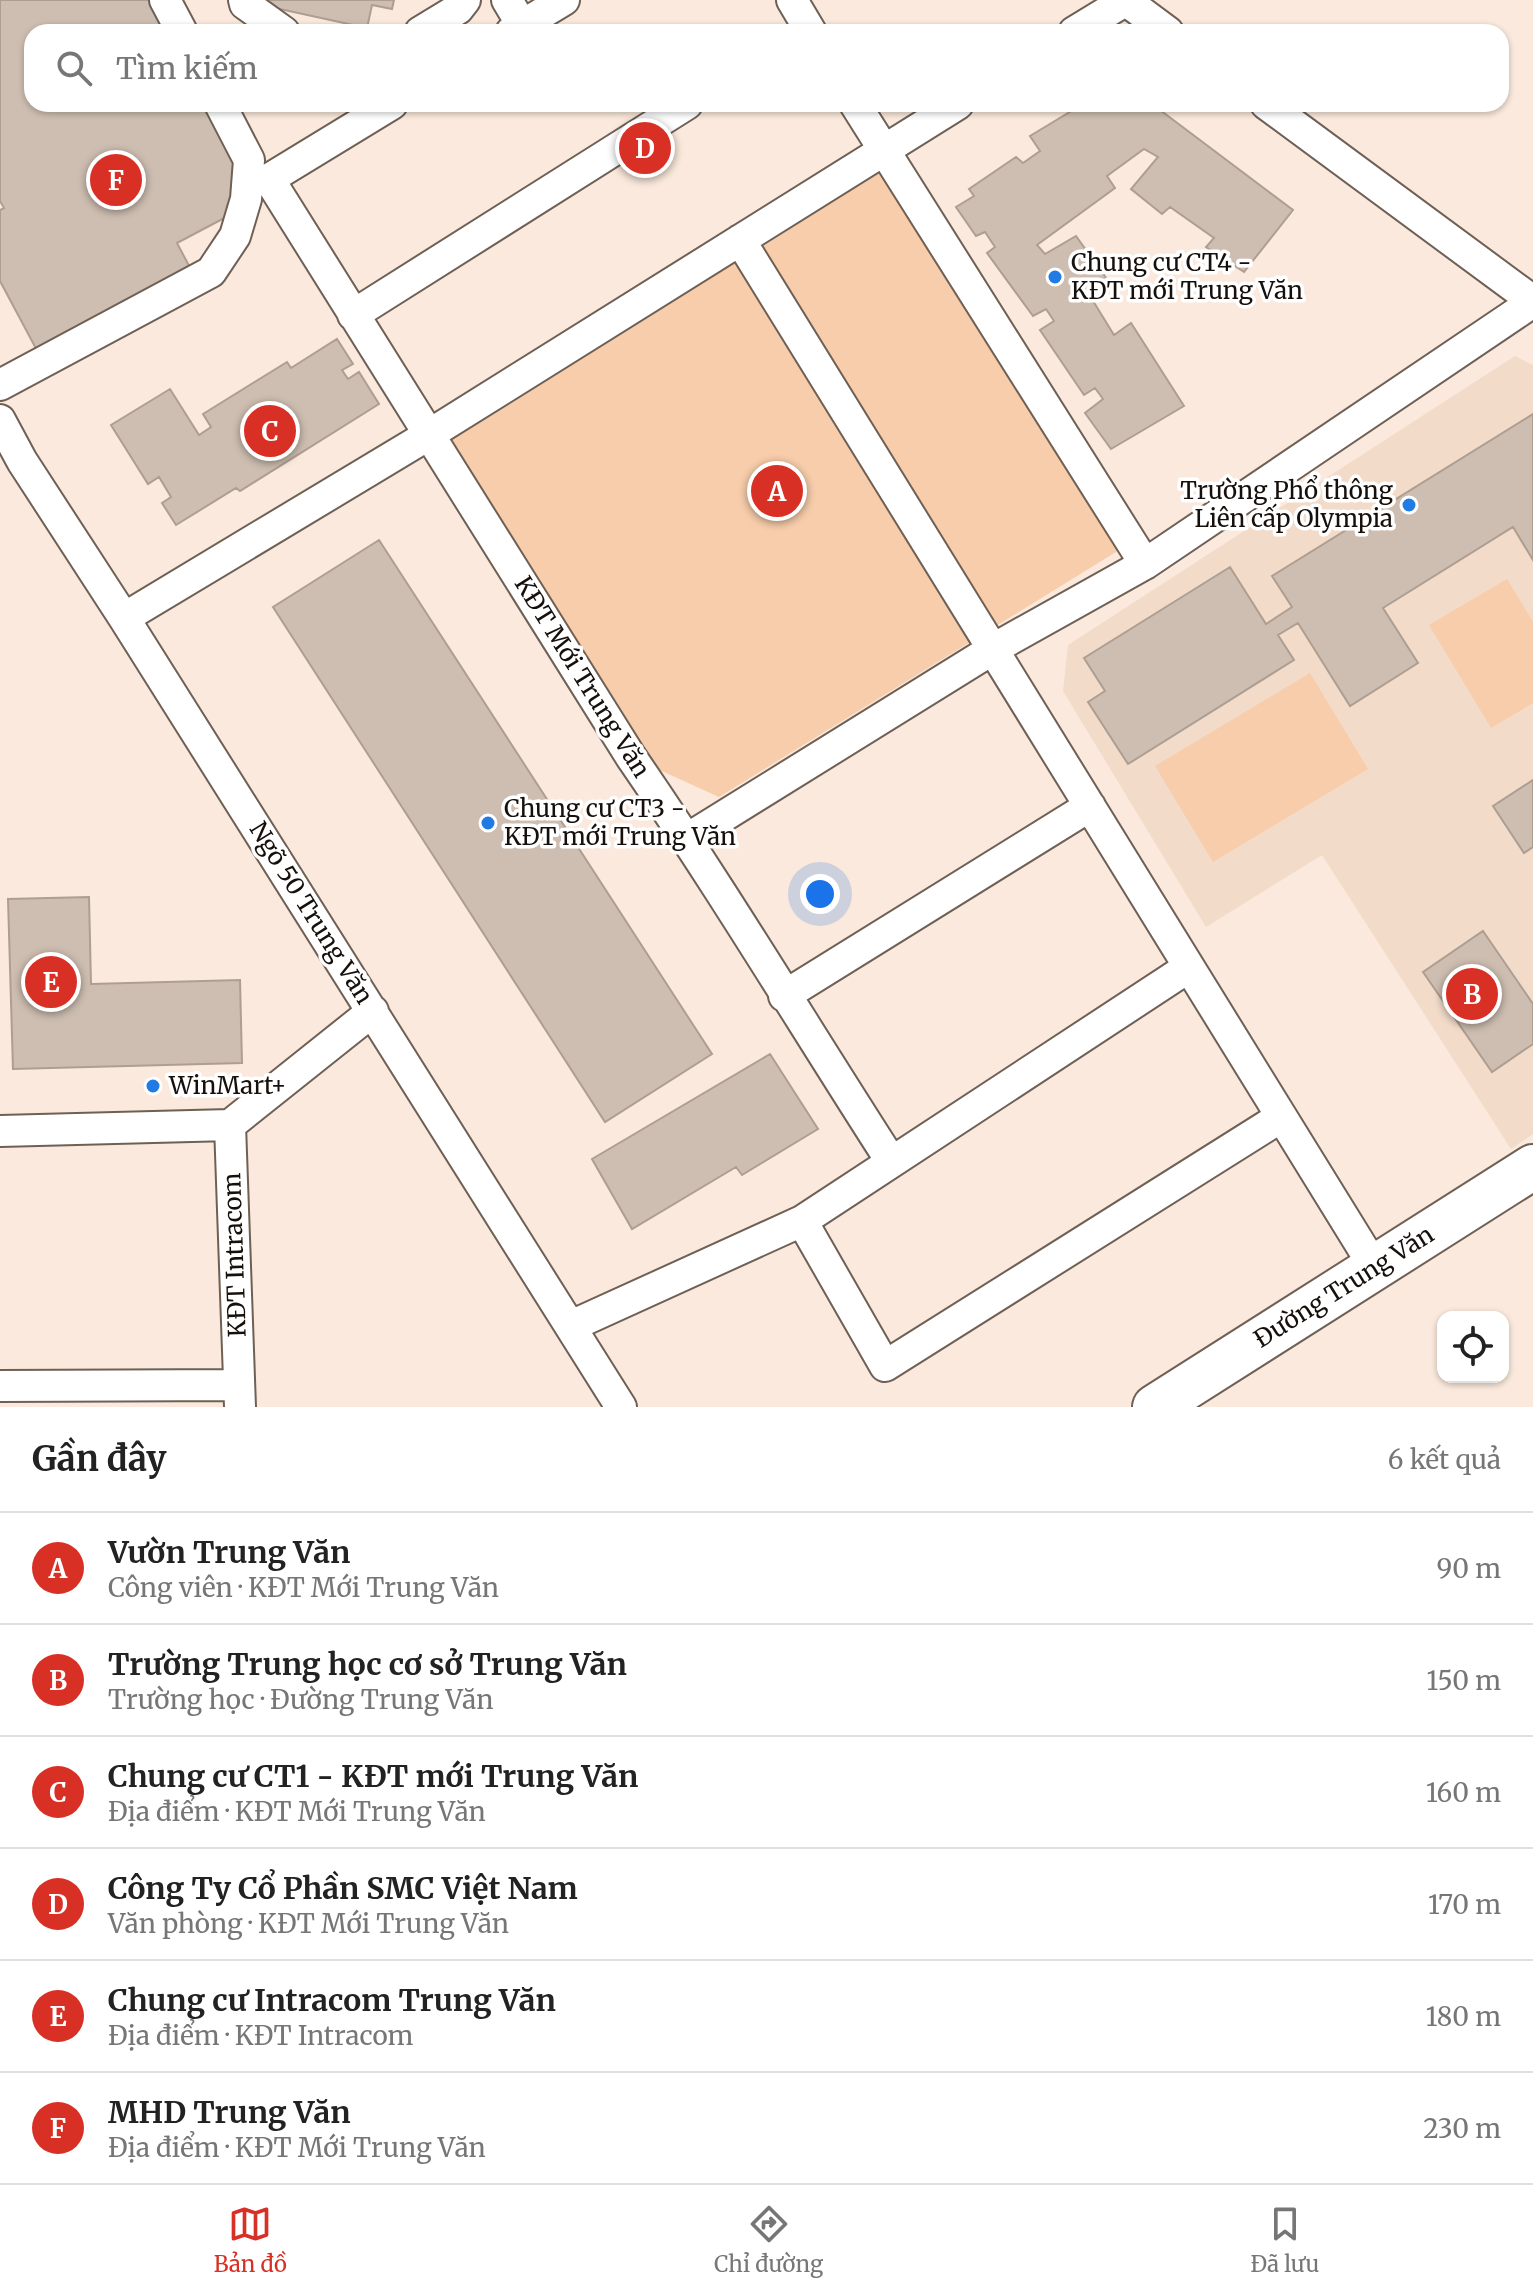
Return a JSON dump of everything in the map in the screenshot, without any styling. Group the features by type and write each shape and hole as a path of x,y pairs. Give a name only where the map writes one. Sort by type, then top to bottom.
{"street":[{"path":"165,0 178,24"},
{"path":"244,0 245,4 273,24"},
{"path":"433,24 458,9 465,0"},
{"path":"513,19 564,0"},
{"path":"792,0 804,24"},
{"path":"1087,24 1125,0 1157,24"},
{"path":"0,385 211,272 235,236 246,199 249,160 224,112"},
{"name":"KĐT Mới Trung Văn","path":"379,112 269,179 631,757 687,839 891,1161"},
{"path":"353,315 674,112"},
{"path":"860,112 1145,564"},
{"path":"124,618 430,434 945,112"},
{"path":"687,839 993,649 1145,564 1533,301 1277,112"},
{"path":"740,240 1375,1268"},
{"name":"Ngõ 50 Trung Văn","path":"0,420 22,461 621,1407"},
{"path":"784,996 1090,806"},
{"path":"571,1326 802,1221 1189,967"},
{"path":"0,1131 230,1125 373,1011"},
{"path":"802,1221 885,1366 1281,1117"},
{"name":"KĐT Intracom","path":"0,1386 240,1396 230,1125"},
{"name":"Đường Trung Văn","path":"1155,1407 1533,1167"}],"shaded area":[{"path":"884,150 1124,547 719,797 631,757 430,434"},
{"name":"Trường Phổ thông Liên cấp Olympia","path":"1515,356 1533,365 1533,1134 1511,1149 1322,855 1206,927 1063,691 1068,645"},
{"path":"1507,579 1533,622 1533,703 1491,728 1429,625"},
{"path":"1310,673 1368,769 1213,862 1155,766"}],"building":[{"path":"0,0 150,0 163,24 24,24 24,112 210,112 235,159 230,215 177,243 195,277 41,358 0,281 0,210 4,208 0,201"},
{"path":"267,0 394,0 392,9 372,5 368,24 349,24 266,6"},
{"name":"Chung cư CT4 - KĐT mới Trung Văn","path":"1070,112 1163,112 1293,210 1244,272 1206,247 1214,238 1170,207 1162,214 1131,189 1158,157 1144,149 1107,176 1115,188 1037,245 1045,254 1076,236 1109,282 1090,296 1114,335 1131,323 1184,406 1111,449 1085,413 1103,399 1095,388 1084,395 1040,330 1054,321 1046,309 1033,316 987,253 995,247 985,232 976,236 956,207 974,196 969,189 1016,157 1023,163 1040,151 1030,136"},
{"path":"337,339 353,364 342,370 348,379 359,372 379,404 240,491 236,488 176,525 162,503 171,497 159,477 148,484 111,425 170,389 199,435 211,427 203,414 287,362 291,368"},
{"path":"1533,414 1533,560 1513,527 1383,608 1418,663 1350,706 1298,623 1278,635 1294,660 1128,764 1088,702 1105,691 1084,658 1230,567 1266,624 1292,607 1272,576"},
{"name":"Chung cư CT3 - KĐT mới Trung Văn","path":"379,540 712,1054 605,1122 273,607"},
{"path":"1533,780 1533,847 1524,853 1493,806"},
{"path":"89,897 91,984 240,980 242,1063 13,1069 8,899"},
{"path":"1483,931 1533,1004 1533,1044 1492,1072 1423,972"},
{"path":"770,1054 818,1129 742,1175 736,1167 632,1229 592,1159"}],"place":[{"name":"Công Ty Cổ Phần SMC Việt Nam","path":"645,148"},
{"name":"MHD Trung Văn","path":"116,180"},
{"name":"Chung cư CT4 - KĐT mới Trung Văn","path":"1055,277"},
{"name":"Chung cư CT1 - KĐT mới Trung Văn","path":"270,431"},
{"name":"Vườn Trung Văn","path":"777,491"},
{"name":"Trường Phổ thông Liên cấp Olympia","path":"1409,505"},
{"name":"Chung cư CT3 - KĐT mới Trung Văn","path":"488,823"},
{"name":"Chung cư Intracom Trung Văn","path":"51,982"},
{"name":"Trường Trung học cơ sở Trung Văn","path":"1472,994"},
{"name":"WinMart+","path":"153,1086"}]}
